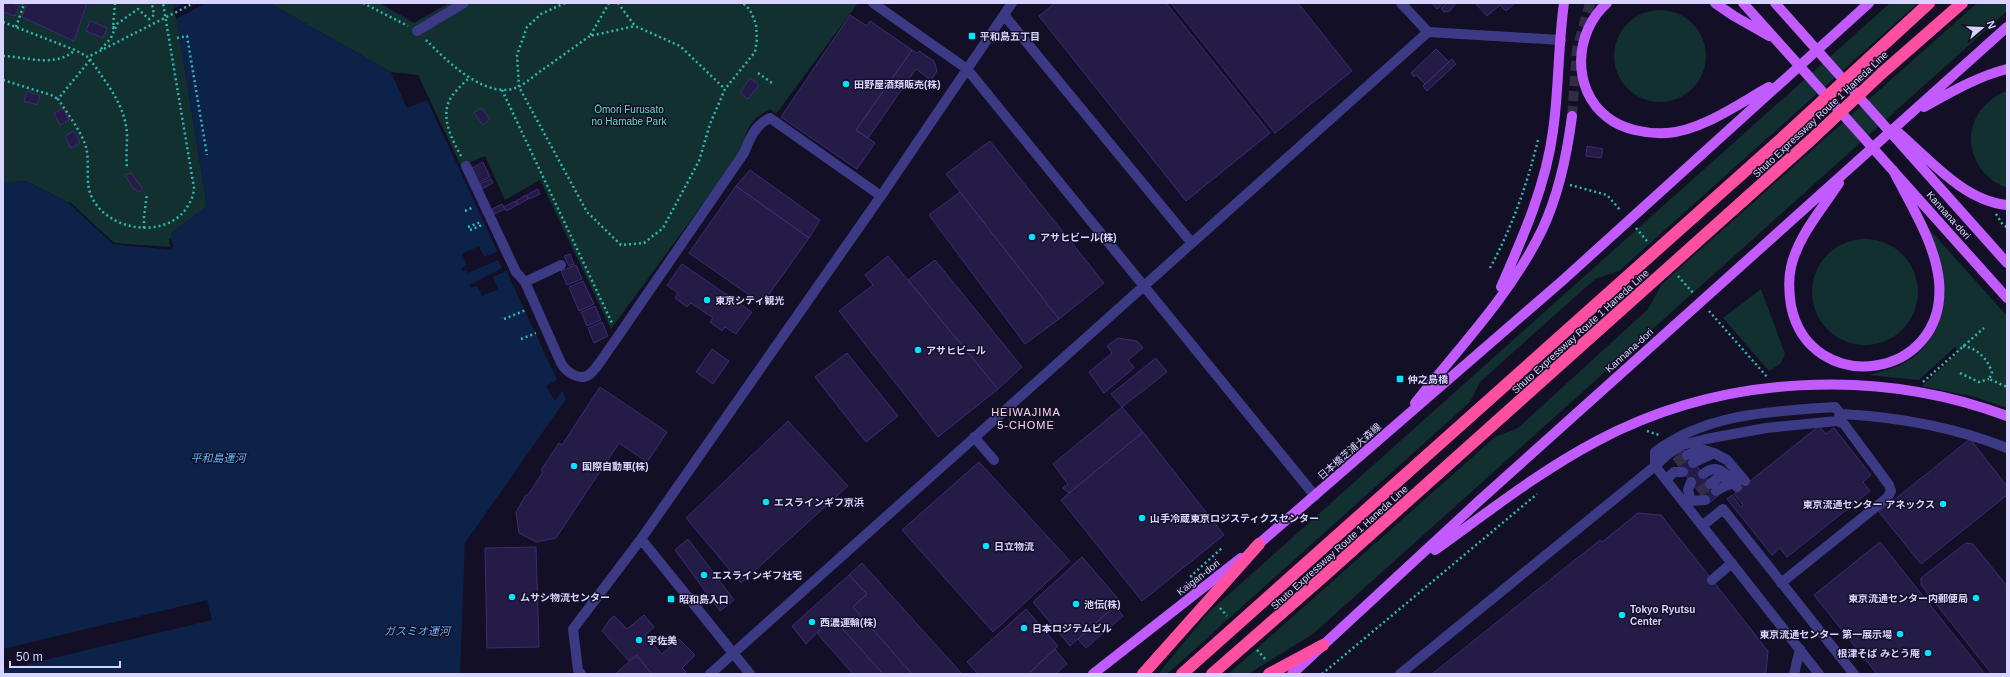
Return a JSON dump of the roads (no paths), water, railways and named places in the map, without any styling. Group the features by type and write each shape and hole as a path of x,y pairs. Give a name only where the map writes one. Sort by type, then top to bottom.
{"highway":[{"name":"Shuto Expressway Route 1 Haneda Line","path":"1182,674 1781,139 1929,3"},
{"name":"Shuto Expressway Route 1 Haneda Line","path":"1212,674 1324,576 1812,139 1882,73 1962,3"},
{"path":"1142,674 1259,544"},
{"path":"1269,674 1324,645"}],"main road":[{"path":"1607,3 1595,16 1587,30 1582,45 1580,62 1583,79 1588,93 1596,106 1607,118 1621,126 1653,133 1670,133 1686,129 1701,124 1782,80"},
{"path":"1715,3 1734,16 1776,40"},
{"name":"Kannana-dori","path":"1775,3 1869,106 2007,263"},
{"path":"1398,424 1660,194 1782,80 1869,3"},
{"path":"1491,309 1516,254 1532,212 1544,172 1553,133 1564,4"},
{"name":"Kannana-dori","path":"1744,4 2007,298"},
{"name":"Kannana-dori","path":"1403,572 1498,484 2007,27"},
{"path":"1908,116 1967,83 1988,74 2007,69"},
{"path":"1869,106 1952,179 1985,199 2007,205"},
{"path":"1398,424 1491,309 1514,277 1542,230 1561,176 1568,149 1572,116"},
{"path":"1847,172 1804,237 1791,266 1789,279 1793,313 1799,328 1808,342 1820,353 1835,361 1851,366 1866,367 1882,365 1910,352 1922,343 1931,329 1937,312 1939,281 1930,247 1893,170"},
{"path":"1292,674 1403,572 1530,482 1597,441 1647,419 1703,401 1782,386 1820,384 1867,386 1910,391 1991,410 2007,416"},
{"name":"日本橋芝浦大森線","path":"1315,496 1398,424"},
{"name":"Kaigan-dori","path":"1093,674 1259,544 1315,496"}],"street":[{"path":"417,31 464,3"},
{"path":"873,3 966,69 1315,496"},
{"path":"581,674 578,670 573,629 641,539 881,196 1012,3"},
{"path":"1401,3 1428,32 1561,40"},
{"path":"1004,15 1191,242"},
{"path":"710,674 1191,242 1428,32"},
{"path":"466,166 516,272 525,282 557,345 561,363 565,371 574,375 584,376 590,374 618,336 744,153 750,137 761,122 770,118 881,196"},
{"path":"525,282 561,265"},
{"path":"1781,583 1887,498 1891,491 1890,485 1839,418 1836,407 1747,414 1714,423 1672,439 1655,452 1655,466 1666,480 1689,503 1702,526 1800,649 1813,672"},
{"path":"1400,674 1668,454 1682,446 1706,439 1766,428 1839,418 1872,416 1927,424 1977,436 2007,448"},
{"path":"974,437 994,460"},
{"path":"1687,455 1701,449 1714,453 1727,460 1736,482"},
{"path":"1693,463 1714,453"},
{"path":"1666,480 1678,469"},
{"path":"1702,474 1709,470 1717,469 1725,472 1736,482"},
{"path":"1689,503 1688,490 1691,482"},
{"path":"1713,488 1736,482"},
{"path":"1689,503 1702,496"},
{"path":"1702,526 1723,509 1854,674"},
{"path":"641,539 750,674"},
{"path":"1712,580 1732,564"},
{"path":"1794,674 1800,649"}],"water":[{"name":"平和島運河","path":"174,3 269,3 391,72 407,108 427,100 566,399 465,543 460,674 3,674 3,183 26,181 69,203 113,244 171,249 173,245 171,239 172,233 207,206"}],"tunnel":[{"path":"1572,116 1577,49 1590,3"},
{"path":"1676,463 1687,455"},
{"path":"1699,492 1710,484"}],"place":[{"name":"平和島五丁目","path":"972,36"},
{"name":"田野屋酒類販売(株)","path":"846,84"},
{"name":"アサヒビール(株)","path":"1032,237"},
{"name":"東京シティ観光","path":"707,300"},
{"name":"アサヒビール","path":"918,350"},
{"name":"仲之島橋","path":"1400,379"},
{"name":"国際自動車(株)","path":"574,466"},
{"name":"エスラインギフ京浜","path":"766,502"},
{"name":"東京流通センター アネックス","path":"1943,504"},
{"name":"山手冷蔵東京ロジスティクスセンター","path":"1142,518"},
{"name":"日立物流","path":"986,546"},
{"name":"エスラインギフ社宅","path":"704,575"},
{"name":"ムサシ物流センター","path":"512,597"},
{"name":"東京流通センター内郵便局","path":"1976,598"},
{"name":"昭和島入口","path":"671,599"},
{"name":"池伝(株)","path":"1076,604"},
{"name":"Tokyo Ryutsu Center","path":"1622,615"},
{"name":"西濃運輸(株)","path":"812,622"},
{"name":"日本ロジテムビル","path":"1024,628"},
{"name":"東京流通センター 第一展示場","path":"1900,634"},
{"name":"宇佐美","path":"639,640"},
{"name":"根津そば みとう庵","path":"1928,653"}],"district":[{"name":"HEIWAJIMA 5-CHOME","path":"1026,418"}],"park label":[{"name":"Ōmori Furusato no Hamabe Park","path":"629,114"}],"water label":[{"name":"ガスミオ運河","path":"417,631"}]}
